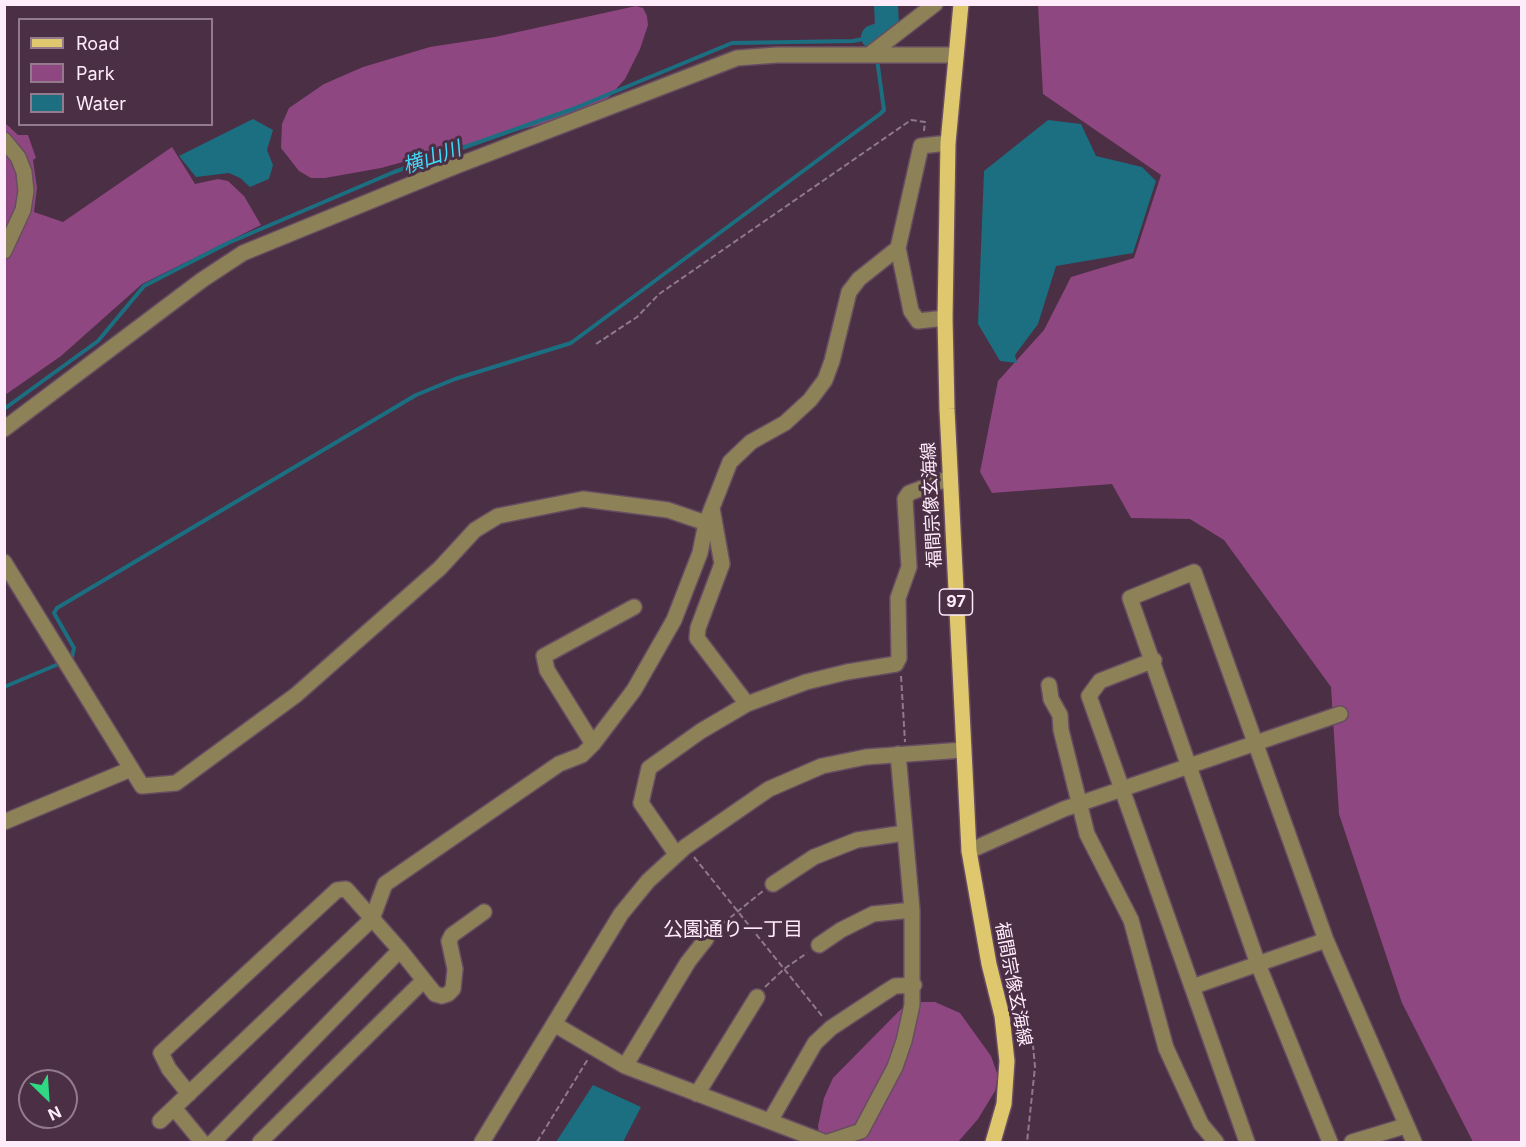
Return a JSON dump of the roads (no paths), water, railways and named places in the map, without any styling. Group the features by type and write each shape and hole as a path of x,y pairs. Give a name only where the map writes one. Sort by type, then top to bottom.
{"main road":[{"name":"福間宗像玄海線","path":"961,4 948,143 945,318 950,478 969,850 987,954 1002,1016 1007,1061 1004,1104 993,1143"}],"street":[{"path":"869,55 935,4"},
{"path":"4,429 202,280 243,253 691,74 737,58 956,56"},
{"path":"4,140 18,157 24,172 26,191 22,210 4,251"},
{"path":"945,318 918,321 911,311 898,248 921,146 948,143"},
{"path":"160,1121 372,919 386,884 559,764 582,755 593,744 634,690 674,620 700,553 706,523 730,462 751,442 785,423 810,400 825,380 849,292 859,279 898,248"},
{"path":"681,850 640,803 649,768 701,731 747,704 806,682 896,664 899,658 898,598 909,567 905,500 909,493 950,478"},
{"path":"4,561 142,786 176,783 296,695 440,568 475,530 498,516 583,499 668,510 706,523"},
{"path":"712,508 722,564 698,628 697,638 747,704"},
{"path":"1330,1143 1258,964 1154,660 1130,598 1194,572 1326,940 1414,1143"},
{"path":"593,744 547,670 544,656 549,651 634,607"},
{"path":"1154,660 1100,681 1089,696 1246,1143"},
{"path":"1048,685 1051,699 1060,715 1060,729 1087,834 1131,920 1166,1048 1201,1124 1216,1143"},
{"path":"969,850 1078,805 1340,714"},
{"path":"482,1143 621,914 648,881 681,850 751,799 804,772 842,760 963,750"},
{"path":"554,1024 625,1066 826,1143 861,1131 904,1041 912,1005 914,985 912,910 905,833 902,754"},
{"path":"4,822 131,769"},
{"path":"773,884 814,857 846,844 905,833"},
{"path":"189,1094 169,1069 161,1053 337,890 346,889 435,994 442,996 453,989 455,969 449,941 452,935 484,912"},
{"path":"819,945 841,930 873,914 912,910"},
{"path":"625,1066 688,962 706,939"},
{"path":"1192,987 1326,940"},
{"path":"213,1143 400,950"},
{"path":"260,1143 424,980"},
{"path":"770,1121 815,1043 831,1028 895,986 914,985"},
{"path":"697,1094 757,997"},
{"path":"174,1108 202,1143"},
{"path":"1352,1143 1405,1126"}],"water":[{"path":"253,119 273,130 267,150 273,165 269,179 250,187 240,178 229,173 196,177 179,156"},
{"path":"1048,120 1081,124 1096,156 1142,167 1156,181 1133,253 1056,266 1038,324 1015,355 1017,363 1000,361 978,324 984,171"},
{"path":"593,1085 641,1107 623,1142 556,1142"}],"waterway":[{"name":"横山川","path":"873,37 884,33 887,26 886,4"},
{"name":"横山川","path":"4,409 98,341 144,286 228,243 394,172 573,109 732,43 853,41 873,37 875,45"},
{"path":"67,659 72,657 74,648 54,613 57,608 416,395 455,379 571,343 880,114 884,110 877,59"},
{"path":"4,687 61,663"}],"district":[{"name":"公園通り一丁目","path":"733,930"}]}
